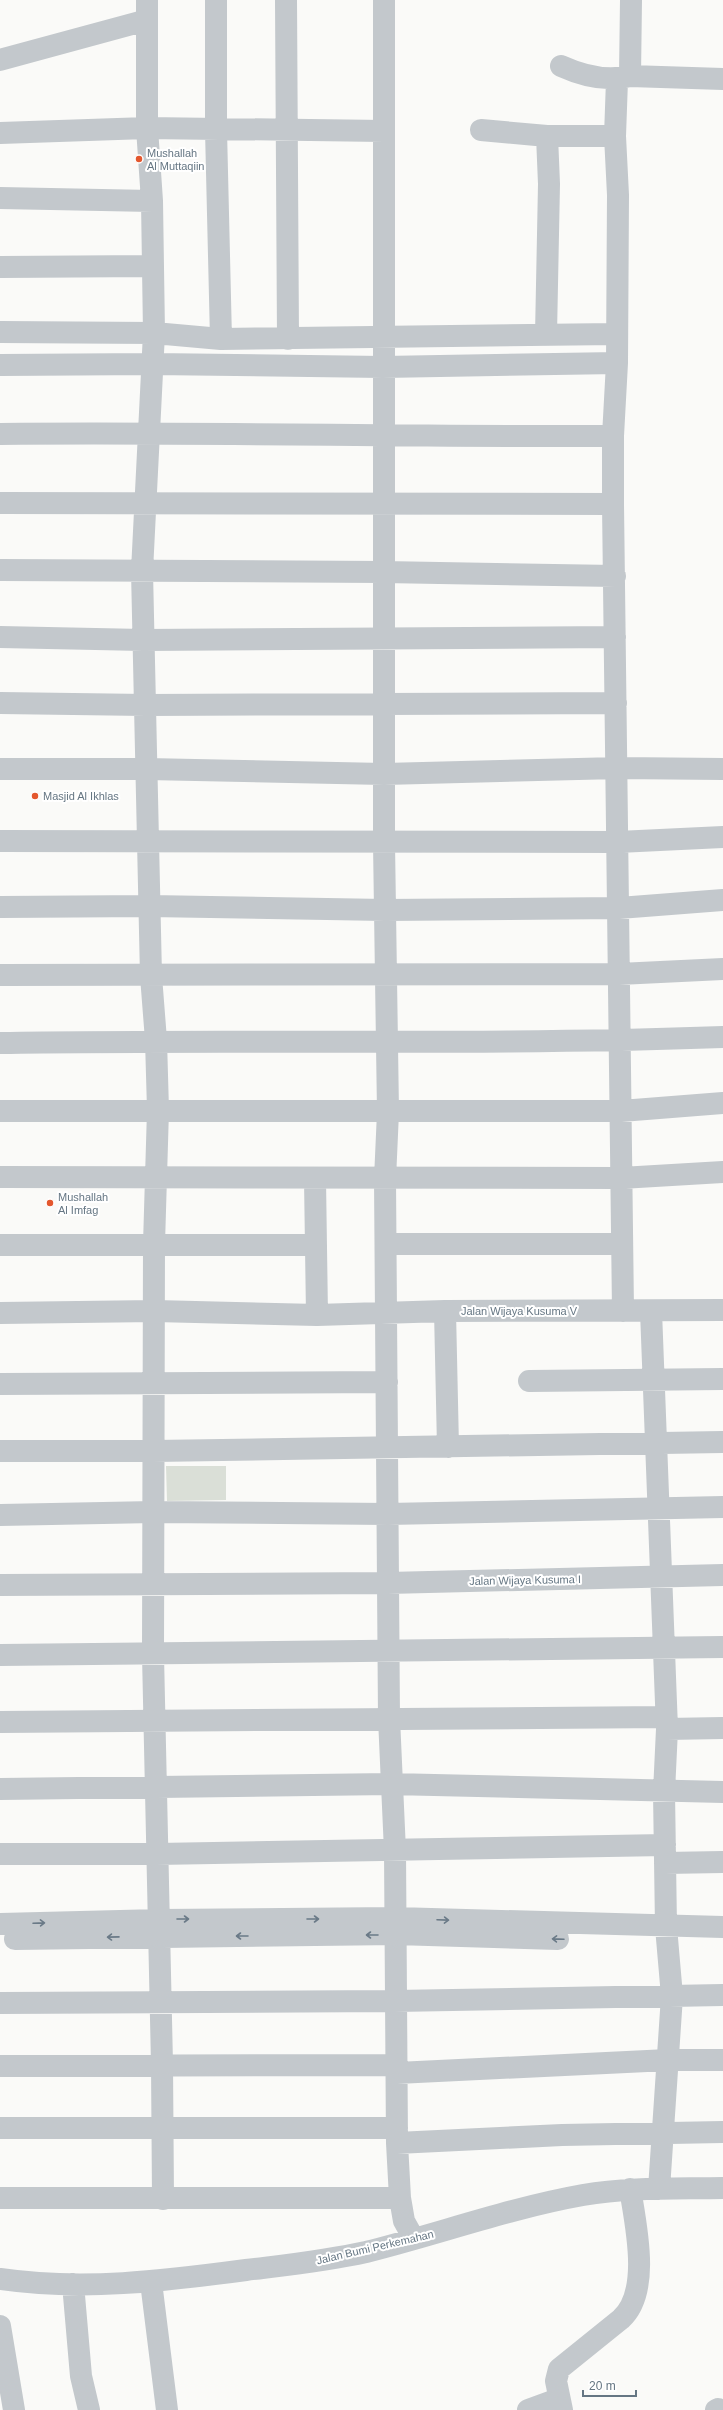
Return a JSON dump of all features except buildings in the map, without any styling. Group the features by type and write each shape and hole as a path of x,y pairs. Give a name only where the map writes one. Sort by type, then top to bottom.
{"street":[{"path":"216,0 216,130 221,339"},
{"path":"286,0 288,339"},
{"path":"384,0 382,337 383,703 388,1112 385,1179 387,1244 386,1447 390,1652 389,1718 395,1851 397,2136 400,2198 404,2221 414,2239"},
{"path":"623,1311 618,768 613,504 613,436 617,363 618,195 615,136 624,78 632,0"},
{"path":"0,60 147,10 147,128 152,201 154,333 142,571 142,640 146,705 151,976 156,1040 158,1110 158,1178 154,1244 154,1721 160,1928 163,2198"},
{"path":"560,66 579,74 624,78 723,79"},
{"path":"0,133 147,128 384,131"},
{"path":"481,130 547,136 615,136"},
{"path":"546,335 549,184 547,136"},
{"path":"0,198 152,201"},
{"path":"0,267 152,266"},
{"path":"0,332 154,333 221,339 616,334"},
{"path":"0,365 153,364 383,367 617,363"},
{"path":"0,434 149,432 383,437 613,436"},
{"path":"0,503 146,502 383,505 613,504"},
{"path":"0,570 383,572 615,576"},
{"path":"0,637 142,640 383,637 615,637"},
{"path":"0,703 146,705 616,703"},
{"path":"0,769 147,769 384,774 618,768 723,769"},
{"path":"0,841 149,840 384,843 618,842 723,837"},
{"path":"0,907 150,906 385,910 619,908 723,900"},
{"path":"0,975 151,976 619,974 723,969"},
{"path":"0,1043 156,1040 387,1042 620,1041 723,1037"},
{"path":"0,1111 621,1111 723,1103"},
{"path":"0,1177 315,1179 621,1178 723,1172"},
{"path":"315,1179 317,1315"},
{"path":"387,1244 622,1244"},
{"path":"0,1245 316,1245"},
{"path":"651,1310 662,1576 666,1723 664,1792 667,1934 672,1996 659,2189"},
{"name":"Jalan Wijaya Kusuma V","path":"0,1313 155,1311 317,1315 445,1311 723,1310"},
{"path":"445,1311 448,1447"},
{"path":"529,1381 723,1379"},
{"path":"0,1384 387,1382"},
{"path":"0,1451 154,1451 723,1442"},
{"path":"0,1516 154,1512 388,1514 723,1507"},
{"name":"Jalan Wijaya Kusuma I","path":"0,1585 154,1583 388,1583 723,1575"},
{"path":"0,1655 390,1652 723,1647"},
{"path":"0,1722 389,1718 666,1723 723,1728"},
{"path":"0,1789 391,1784 664,1792 723,1792"},
{"path":"0,1854 395,1851 665,1854 723,1862"},
{"path":"0,1924 160,1928 396,1926 667,1934 723,1927"},
{"path":"0,1939 160,1928"},
{"path":"0,2003 395,2001 723,1996"},
{"path":"0,2066 162,2064 397,2069 668,2060 723,2060"},
{"path":"0,2128 162,2128 397,2136 723,2132"},
{"name":"Jalan Bumi Perkemahan","path":"0,2279 41,2284 151,2282 316,2262 414,2239 539,2204 584,2195 630,2189 723,2188"},
{"path":"528,2410 560,2404 556,2381 559,2369 629,2312 635,2301 639,2250 630,2189"},
{"path":"0,2198 400,2198"},
{"path":"151,2282 167,2410"},
{"path":"73,2284 81,2376 89,2410"},
{"path":"0,2326 14,2410"}],"shaded area":[{"path":"166,1466 226,1466 226,1500 167,1501"}],"place":[{"name":"Mushallah Al Muttaqiin","path":"139,159"},
{"name":"Masjid Al Ikhlas","path":"35,796"},
{"name":"Mushallah Al Imfag","path":"50,1203"}]}
